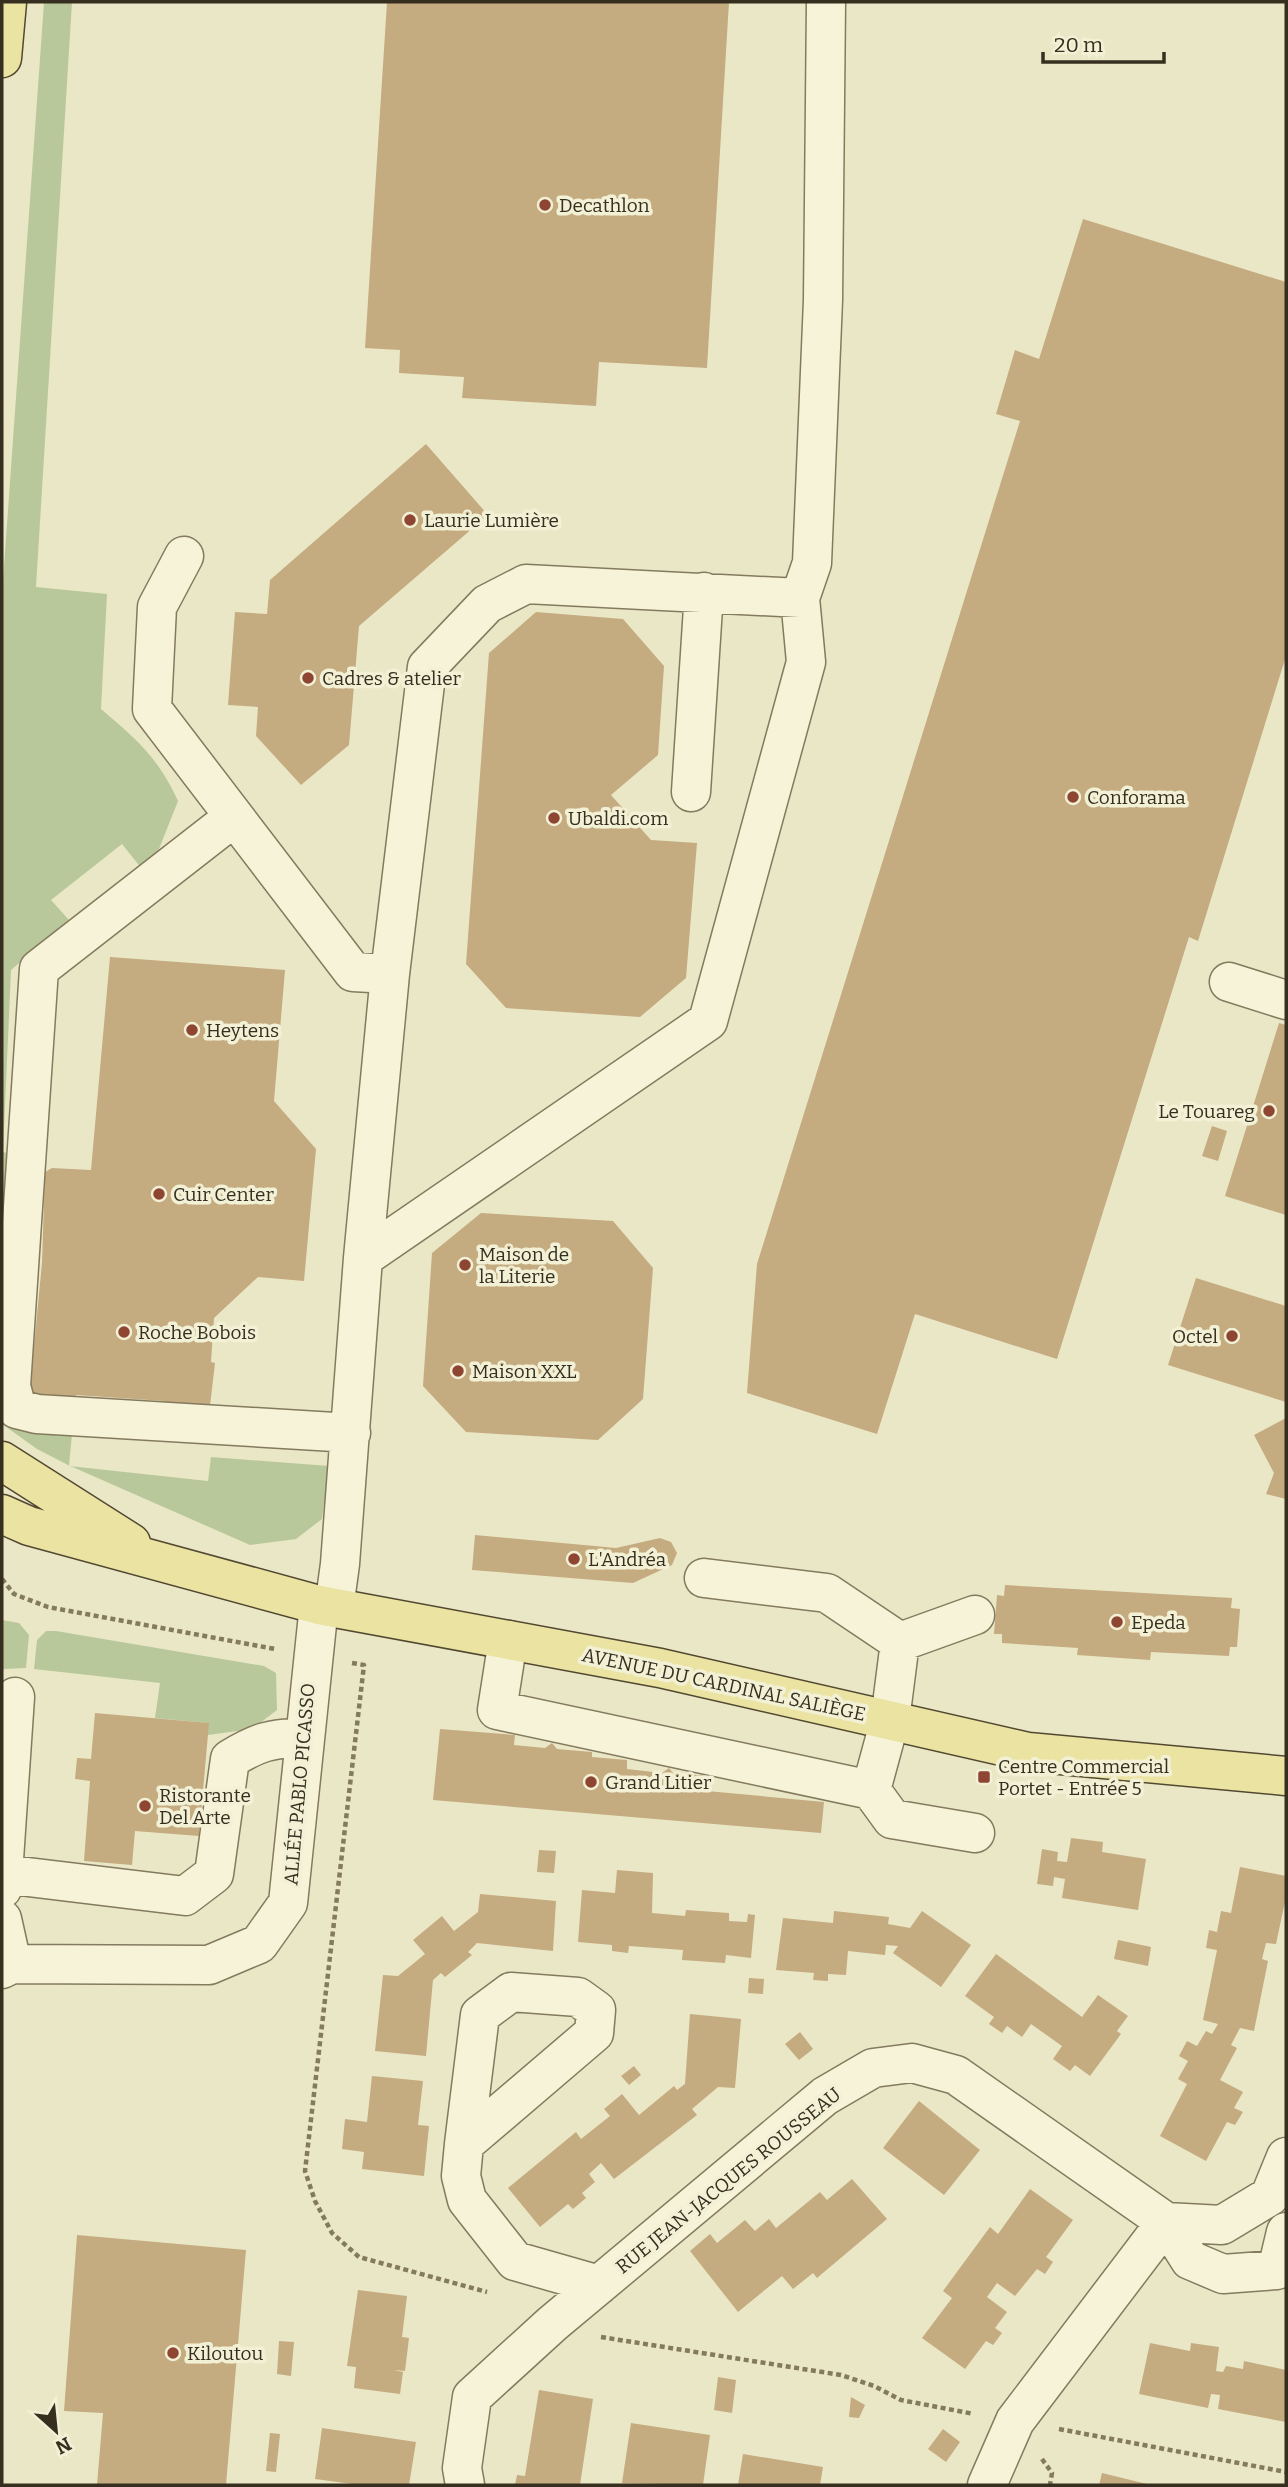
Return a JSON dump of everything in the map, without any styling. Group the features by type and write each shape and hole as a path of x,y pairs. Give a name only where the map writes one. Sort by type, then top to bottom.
{"main road":[{"path":"2,58 7,2"},
{"path":"2,1461 165,1565"},
{"name":"AVENUE DU CARDINAL SALIÈGE","path":"11,1527 326,1607 660,1668 1028,1752 1286,1776"}],"street":[{"path":"363,1258 708,1021 806,662 800,598 812,563 823,300 826,2"},
{"path":"184,556 157,607 152,709 353,972 390,974"},
{"name":"ALLÉE PABLO PICASSO","path":"7,1966 209,1965 259,1944 288,1903 303,1739 326,1607 351,1433 363,1258 390,974 427,667 487,604 526,584 800,598"},
{"path":"691,792 704,592"},
{"path":"234,817 39,969 11,1386 17,1409 37,1414 351,1433"},
{"path":"1229,982 1286,1000"},
{"path":"704,1578 827,1593 900,1642"},
{"path":"900,1642 975,1615"},
{"path":"508,1640 497,1710 871,1790 892,1819 975,1833"},
{"path":"871,1790 890,1720 900,1642"},
{"path":"15,1697 2,1881 185,1896 214,1874 230,1759 256,1743 281,1737 303,1739"},
{"path":"2,1919 7,1966"},
{"name":"RUE JEAN-JACQUES ROUSSEAU","path":"465,2485 462,2468 472,2397 599,2285 825,2095 873,2068 912,2063 956,2075 1166,2222"},
{"path":"464,2144 461,2176 467,2200 515,2261 599,2285"},
{"path":"1166,2222 1222,2225 1270,2196 1284,2176"},
{"path":"1166,2222 1190,2260 1223,2274 1277,2270 1286,2232"},
{"path":"987,2485 1015,2421 1166,2222"}],"path":[{"path":"1015,2421 1286,2472"}],"green space":[{"path":"44,2 72,2 36,587 107,594 101,709 154,760 178,801 159,849 142,869 122,844 51,900 69,920 11,970 3,1152 18,1155 2,1364 2,595"},
{"path":"2,1409 72,1434 69,1465 37,1449 2,1424"},
{"path":"211,1457 329,1466 322,1519 296,1539 250,1545 71,1466 208,1481"},
{"path":"2,1620 19,1623 29,1635 26,1668 4,1669 2,1674"},
{"path":"46,1631 264,1666 276,1673 277,1710 252,1729 208,1735 208,1723 155,1718 160,1683 34,1669 37,1640"}],"building":[{"name":"Decathlon","path":"387,2 729,2 707,368 599,362 596,406 462,398 464,377 399,373 400,350 365,348"},
{"name":"Conforama","path":"1083,219 1286,282 1286,656 1198,941 1189,937 1057,1359 915,1314 877,1434 747,1393 757,1264 1020,421 996,414 1015,350 1039,359"},
{"path":"426,444 488,515 359,626 349,745 301,785 256,736 258,707 228,705 235,612 267,614 270,580"},
{"name":"Ubaldi.com","path":"536,612 623,619 664,666 658,755 611,795 651,840 697,843 686,978 640,1017 506,1008 466,964 489,653"},
{"path":"110,957 285,970 274,1101 316,1149 304,1281 258,1277 214,1318 211,1362 215,1363 210,1406 164,1407 164,1401 76,1395 76,1400 31,1396 26,1390 31,1346 34,1346 42,1263 45,1172 52,1168 91,1170"},
{"name":"Le Touareg","path":"1279,1023 1286,1025 1286,1215 1225,1196"},
{"path":"1212,1126 1227,1131 1218,1161 1202,1156"},
{"path":"481,1213 613,1221 653,1268 643,1399 598,1440 466,1432 423,1386 432,1253"},
{"name":"Octel","path":"1196,1278 1286,1306 1286,1402 1168,1365"},
{"path":"1286,1418 1286,1499 1266,1494 1274,1473 1254,1435"},
{"name":"L'Andréa","path":"475,1535 616,1548 660,1538 671,1542 677,1553 672,1565 633,1583 472,1570"},
{"name":"Epeda","path":"1005,1585 1232,1598 1231,1608 1240,1609 1237,1647 1230,1647 1229,1656 1151,1652 1150,1660 1077,1655 1078,1648 1002,1643 1002,1634 994,1634 997,1595 1004,1596"},
{"name":"Ristorante Del Arte","path":"95,1713 209,1723 199,1836 135,1831 132,1865 84,1861 90,1781 75,1779 77,1758 91,1759"},
{"path":"440,1729 515,1735 514,1745 545,1748 552,1743 557,1749 592,1752 592,1757 627,1760 627,1769 662,1773 669,1768 673,1773 708,1776 707,1791 824,1802 821,1833 433,1800"},
{"path":"1071,1838 1103,1842 1102,1852 1146,1859 1138,1910 1062,1898 1065,1879 1054,1877 1053,1886 1037,1884 1042,1849 1058,1852 1057,1861 1067,1862"},
{"path":"539,1850 556,1851 554,1873 537,1872"},
{"path":"1240,1867 1286,1876 1286,1897 1276,1944 1266,1943 1262,1959 1268,1961 1254,2031 1240,2028 1231,2045 1237,2048 1220,2080 1243,2092 1234,2108 1243,2112 1235,2125 1227,2122 1206,2161 1160,2136 1187,2084 1178,2079 1188,2061 1179,2056 1187,2041 1197,2046 1206,2031 1212,2034 1218,2024 1203,2020 1217,1950 1206,1948 1209,1930 1217,1932 1221,1911 1231,1913"},
{"path":"617,1870 653,1873 652,1913 685,1916 686,1910 729,1913 729,1921 747,1922 748,1914 755,1915 751,1958 726,1955 725,1963 682,1960 683,1950 629,1946 628,1953 612,1951 612,1945 578,1942 582,1890 615,1893"},
{"path":"480,1894 556,1901 553,1951 477,1943 468,1952 472,1955 445,1977 441,1973 433,1980 426,2056 375,2051 383,1975 398,1976 425,1954 413,1940 442,1916 454,1931 478,1912"},
{"path":"834,1911 889,1917 888,1924 910,1928 922,1911 971,1945 941,1987 893,1953 898,1946 886,1945 885,1955 848,1951 846,1975 828,1974 828,1981 813,1980 814,1973 776,1970 783,1918 833,1923"},
{"path":"1118,1940 1151,1947 1148,1966 1114,1959"},
{"path":"996,1954 1082,2017 1098,1995 1128,2016 1117,2031 1121,2034 1090,2076 1075,2065 1070,2071 1053,2059 1062,2046 1031,2024 1022,2037 1007,2026 1002,2033 989,2024 994,2017 965,1996"},
{"path":"749,1978 764,1979 763,1994 748,1993"},
{"path":"690,2014 741,2019 735,2088 718,2087 692,2109 697,2115 614,2179 601,2163 589,2174 595,2182 582,2193 586,2198 573,2209 568,2204 540,2227 508,2188 576,2132 581,2139 610,2116 604,2109 622,2094 639,2115 674,2086 677,2090 685,2084"},
{"path":"800,2032 813,2049 799,2060 785,2044"},
{"path":"634,2066 641,2075 629,2085 621,2076"},
{"path":"372,2076 423,2081 418,2125 429,2126 424,2176 362,2169 364,2152 342,2149 345,2119 367,2122"},
{"path":"919,2101 980,2150 944,2195 883,2148"},
{"path":"852,2179 887,2219 817,2278 813,2273 793,2289 782,2276 738,2312 690,2251 710,2234 717,2243 745,2220 755,2231 769,2219 776,2228 820,2192 827,2200"},
{"path":"1030,2189 1073,2220 1046,2257 1053,2262 1045,2274 1037,2269 1015,2296 997,2283 987,2297 1007,2312 995,2328 1002,2333 993,2345 986,2341 965,2369 922,2338 952,2298 943,2291 990,2227 998,2234"},
{"name":"Kiloutou","path":"77,2235 246,2250 226,2485 97,2485 103,2413 64,2411"},
{"path":"358,2290 407,2296 402,2337 409,2338 405,2371 394,2370 403,2372 400,2394 354,2388 356,2367 347,2366"},
{"path":"279,2341 294,2342 291,2376 277,2374"},
{"path":"1150,2343 1190,2351 1191,2343 1219,2347 1216,2371 1223,2372 1226,2366 1243,2369 1244,2361 1286,2370 1286,2422 1218,2409 1220,2395 1211,2394 1208,2408 1139,2394"},
{"path":"718,2377 736,2380 732,2413 714,2410"},
{"path":"539,2390 593,2399 580,2485 515,2485 517,2475 525,2476"},
{"path":"851,2397 865,2405 859,2418 849,2417"},
{"path":"631,2423 710,2435 703,2485 622,2483"},
{"path":"322,2428 416,2442 409,2485 360,2485 315,2479"},
{"path":"943,2429 960,2442 946,2462 928,2449"},
{"path":"270,2433 280,2434 276,2472 266,2471"},
{"path":"743,2454 823,2467 820,2485 738,2485"},
{"path":"1102,2473 1147,2484 1147,2485 1099,2485"}],"place":[{"name":"Decathlon","path":"545,205"},
{"name":"Laurie Lumière","path":"410,520"},
{"name":"Cadres & atelier","path":"308,678"},
{"name":"Conforama","path":"1073,797"},
{"name":"Ubaldi.com","path":"554,818"},
{"name":"Heytens","path":"192,1030"},
{"name":"Le Touareg","path":"1269,1111"},
{"name":"Cuir Center","path":"159,1194"},
{"name":"Maison de la Literie","path":"465,1265"},
{"name":"Roche Bobois","path":"124,1332"},
{"name":"Octel","path":"1232,1336"},
{"name":"Maison XXL","path":"458,1371"},
{"name":"L'Andréa","path":"574,1559"},
{"name":"Epeda","path":"1117,1622"},
{"name":"Centre Commercial Portet - Entrée 5","path":"984,1777"},
{"name":"Grand Litier","path":"591,1782"},
{"name":"Ristorante Del Arte","path":"145,1806"},
{"name":"Kiloutou","path":"173,2353"}]}
